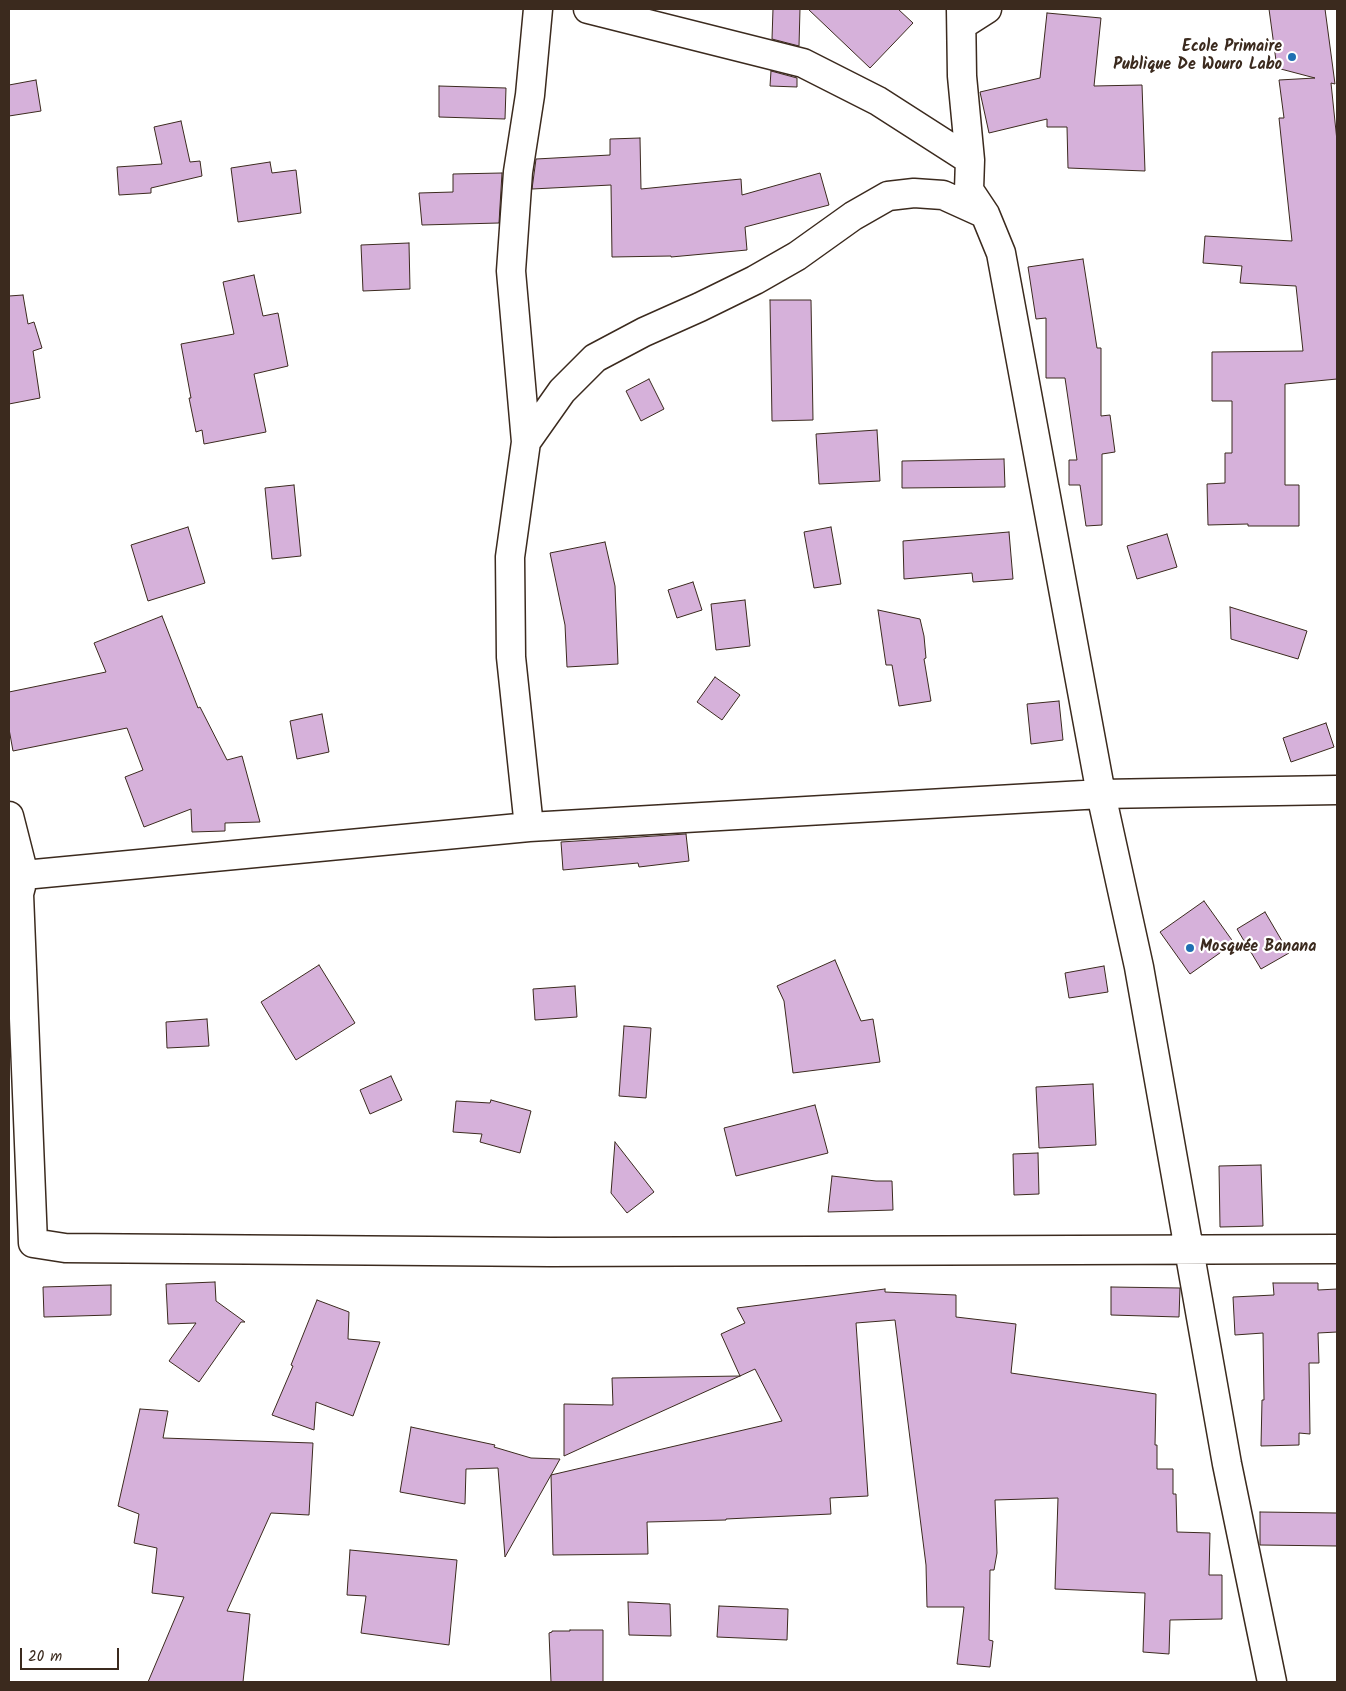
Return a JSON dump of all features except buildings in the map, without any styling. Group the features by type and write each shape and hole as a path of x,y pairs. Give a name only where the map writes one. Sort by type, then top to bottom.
{"street":[{"path":"529,828 511,657 510,557 526,442 511,271 518,172 530,95 538,9"},
{"path":"588,9 803,63 878,100 970,160"},
{"path":"987,9 961,17 962,76 970,160 969,190 986,214 1001,253 1101,794 1138,967 1227,1464 1272,1682"},
{"path":"526,442 562,391 595,358 644,332 755,280 797,256 853,216 888,196 914,193 943,195 986,214"},
{"path":"24,875 529,828 1101,794 1337,790"},
{"path":"9,816 24,875 19,894 33,1243 65,1248 550,1252 1337,1249"}],"place":[{"name":"Ecole Primaire Publique De Wouro Labo","path":"1292,57"},
{"name":"Mosquée Banana","path":"1190,948"}]}
